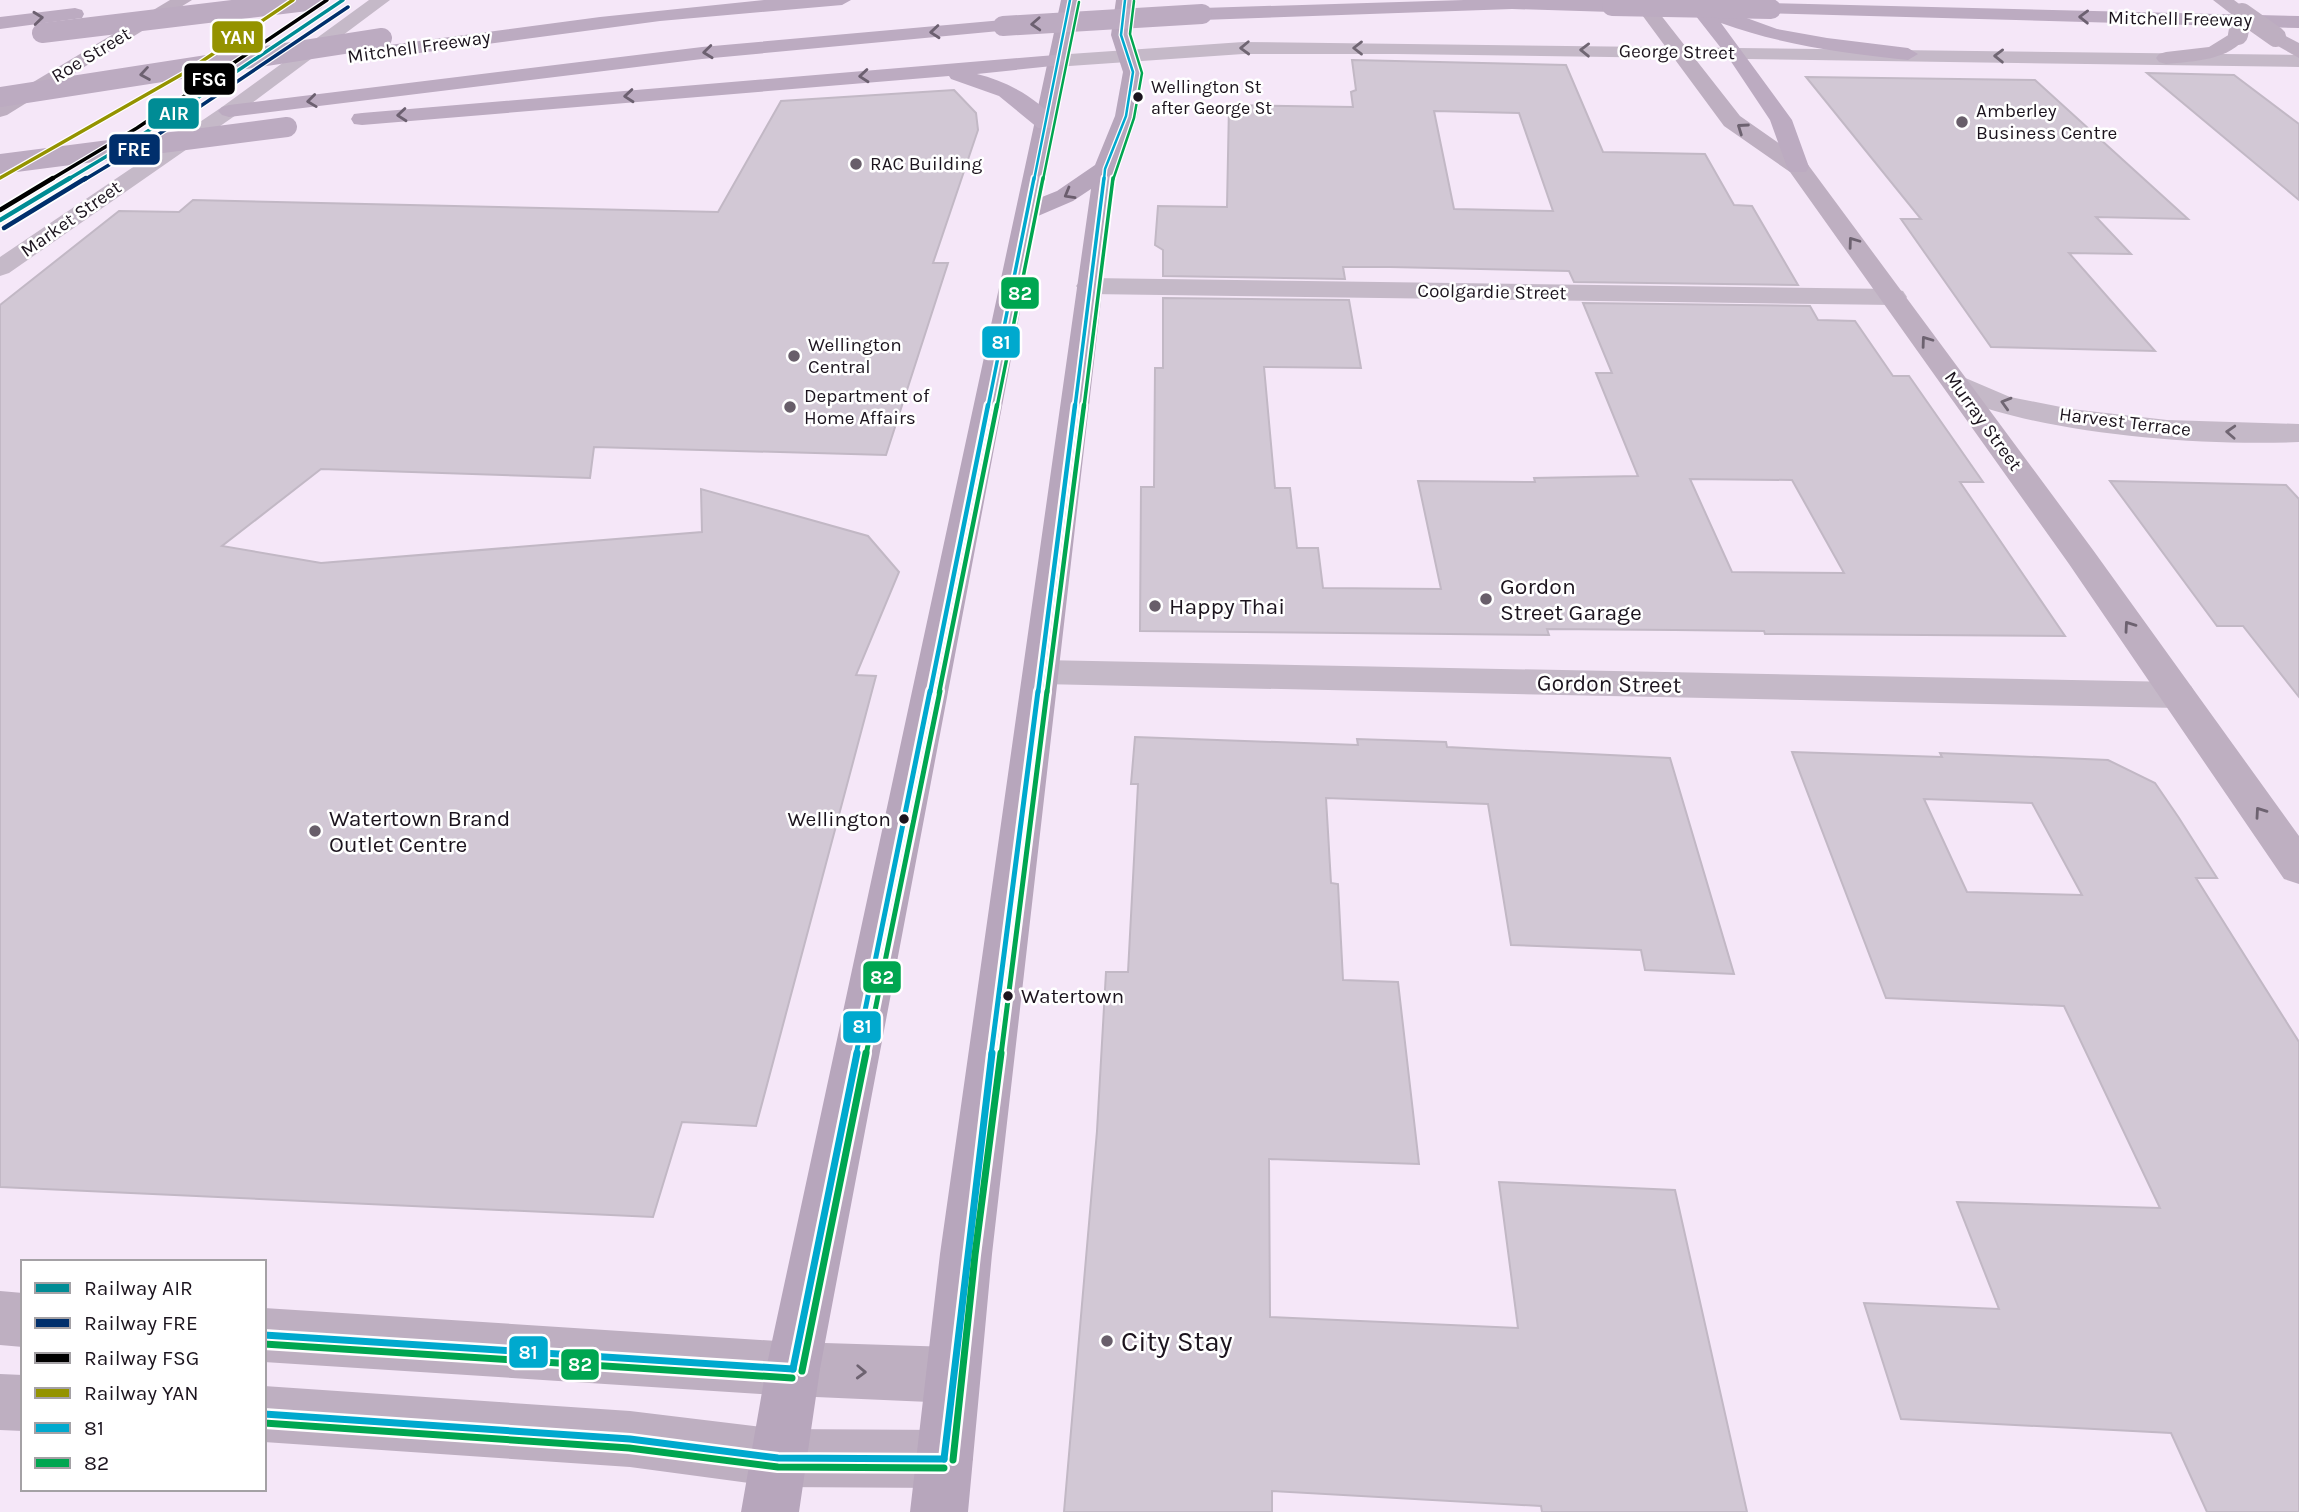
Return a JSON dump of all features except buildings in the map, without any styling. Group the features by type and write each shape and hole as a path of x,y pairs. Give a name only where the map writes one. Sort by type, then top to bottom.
{"highway":[{"path":"0,23 221,0"},
{"path":"0,39 315,0"},
{"name":"Mitchell Freeway","path":"0,116 359,55 582,25 772,4 842,0"},
{"name":"Mitchell Freeway","path":"1390,0 2299,22"},
{"path":"1696,3 1735,53 1781,120 1798,167"},
{"path":"1696,3 1726,20 1785,38 1908,54"},
{"path":"0,97 382,38 589,15 772,4"},
{"path":"229,111 702,52 1003,26 1202,14 1511,4"},
{"path":"337,122 1055,61"},
{"path":"932,70 1004,89 1046,122"},
{"path":"0,164 312,124"}],"main road":[{"name":"Roe Street","path":"0,90 152,0"},
{"name":"Roe Street","path":"0,111 183,0"},
{"path":"774,1485 793,1369 1028,212 1055,61 1070,0"},
{"path":"266,1414 630,1439 774,1485 942,1486 952,1375 1105,169 1126,116 1133,72 1121,35 1125,0"},
{"name":"Murray Street","path":"1640,0 1732,121 1798,167 1956,383 2299,868"},
{"path":"2222,0 2299,52"},
{"path":"2166,58 2219,50 2234,43 2242,13"},
{"path":"1028,212 1065,196 1105,169"},
{"path":"0,1318 21,1320"},
{"path":"266,1335 793,1369 952,1375"},
{"path":"0,1402 21,1403"}],"street":[{"name":"Market Street","path":"0,268 229,111 381,0"},
{"name":"George Street","path":"1055,61 1243,48 1908,54 2299,61"},
{"name":"Coolgardie Street","path":"1090,286 1894,297"},
{"name":"Harvest Terrace","path":"1956,383 2002,404 2071,418 2167,429 2275,435 2299,433"},
{"name":"Gordon Street","path":"1041,672 2178,695"}],"rail line":[{"name":"YAN","path":"0,178 186,72 293,0"},
{"name":"FSG","path":"0,210 137,128 327,0"},
{"name":"AIR","path":"0,220 142,135 343,0"},
{"name":"FRE","path":"4,228 147,142 348,7"}],"transit line":[{"name":"81","path":"793,1369 1070,0"},
{"name":"81","path":"944,1459 966,1254 1105,169 1126,116 1133,72 1121,35 1125,0"},
{"name":"82","path":"953,1460 975,1255 1114,171 1134,118 1142,73 1130,34 1134,1"},
{"name":"82","path":"802,1371 1079,2"},
{"name":"81","path":"266,1335 793,1369"},
{"name":"82","path":"266,1344 792,1378"},
{"name":"81","path":"266,1414 630,1439 778,1458 944,1459"},
{"name":"82","path":"266,1423 629,1448 778,1467 944,1468"}],"place":[{"name":"Wellington St after George St","path":"1138,97"},
{"name":"Amberley Business Centre","path":"1962,122"},
{"name":"RAC Building","path":"856,164"},
{"name":"Wellington Central","path":"794,356"},
{"name":"Department of Home Affairs","path":"790,407"},
{"name":"Gordon Street Garage","path":"1486,599"},
{"name":"Happy Thai","path":"1155,606"},
{"name":"Wellington","path":"904,819"},
{"name":"Watertown Brand Outlet Centre","path":"315,831"},
{"name":"Watertown","path":"1008,996"},
{"name":"City Stay","path":"1107,1341"}]}
